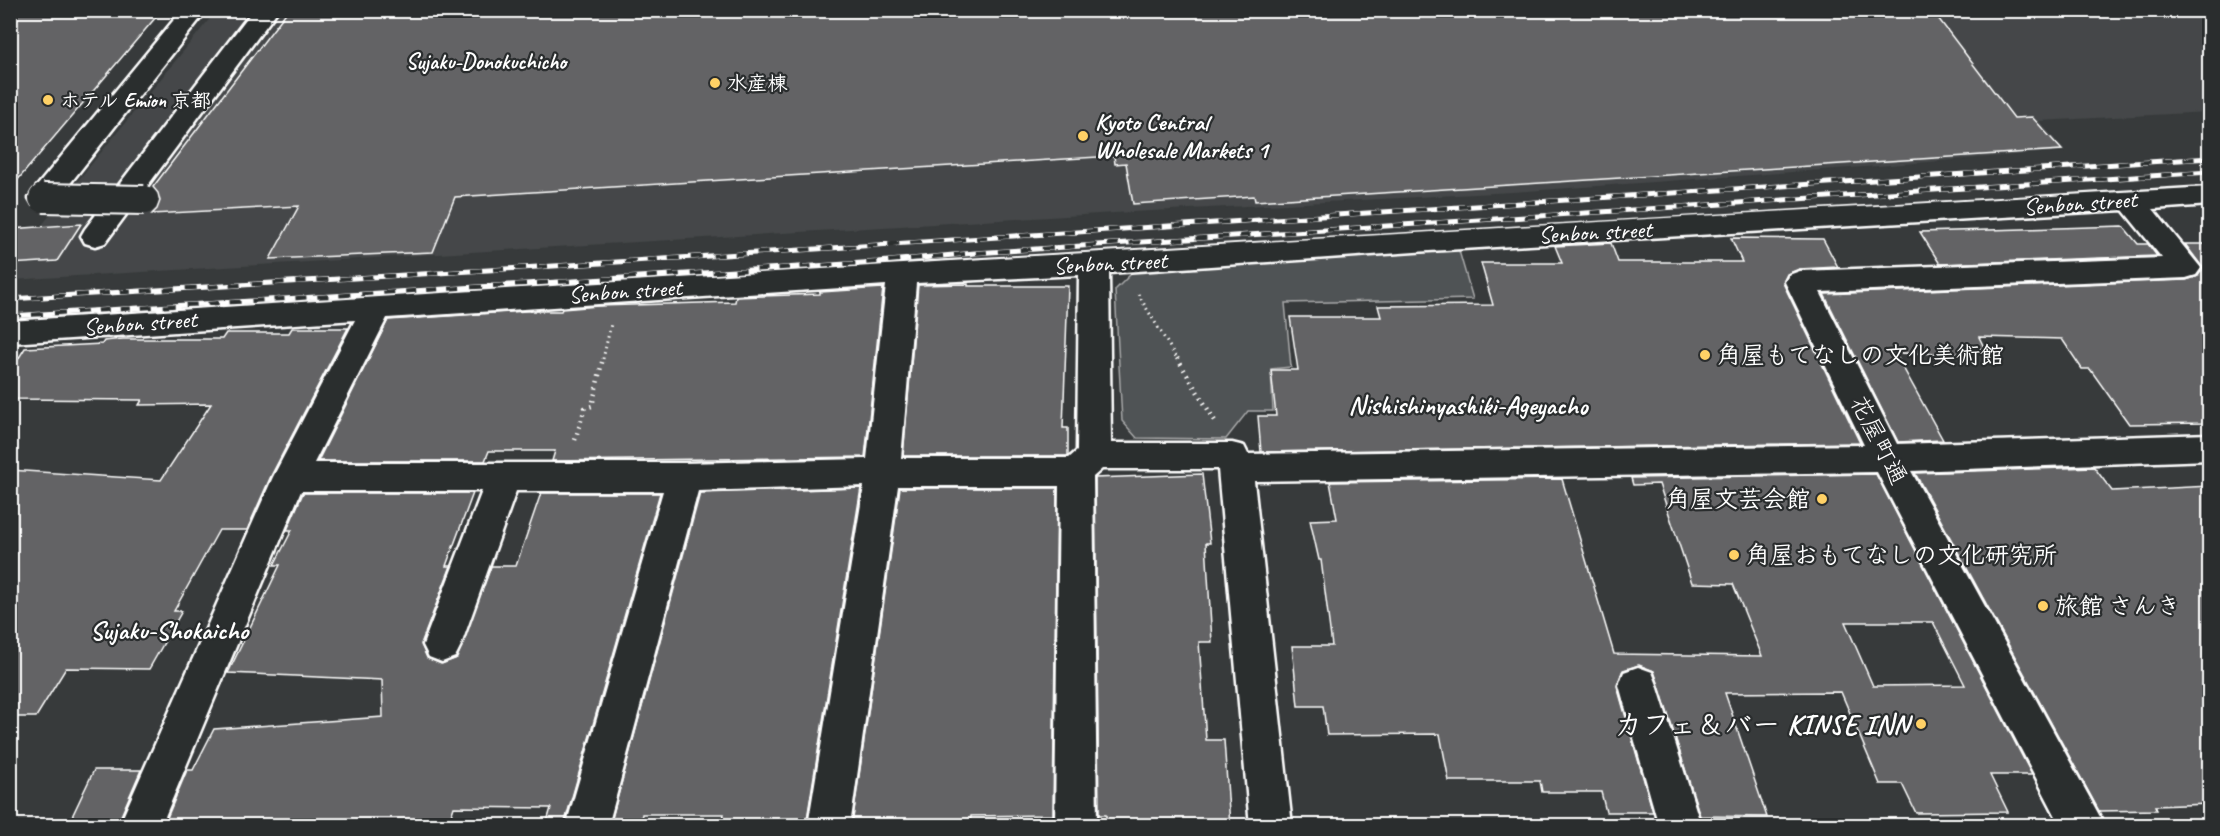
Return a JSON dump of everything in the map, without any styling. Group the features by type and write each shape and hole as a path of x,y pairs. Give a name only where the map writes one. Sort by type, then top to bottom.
{"street":[{"path":"95,236 266,10"},
{"path":"144,200 43,198 194,12"},
{"name":"Senbon street","path":"10,332 902,273 1094,264 1429,241 2210,196"},
{"name":"花屋町通","path":"2130,200 2198,274"},
{"path":"1076,825 1085,464 1094,264"},
{"path":"829,825 883,472 902,273"},
{"name":"花屋町通","path":"2084,825 1887,458 1800,282 2198,274"},
{"path":"140,825 290,477 377,307"},
{"path":"1235,468 1887,458 2210,447"},
{"path":"290,477 684,477 883,472 1232,456 1271,825"},
{"path":"442,645 504,477"},
{"path":"587,825 684,477"},
{"path":"1638,685 1680,825"}],"path":[{"path":"10,14 14,10"},
{"path":"1134,286 1220,429"},
{"path":"563,477 585,408 592,406 618,291"}],"shaded area":[{"name":"Kyoto Central Wholesale Markets 1","path":"216,11 2209,11 2209,112 2039,121 2065,151 1878,166 1513,192 1115,213 11,280 11,263"},
{"path":"1457,244 1473,299 1285,303 1291,367 1271,369 1273,411 1248,411 1226,439 1137,438 1122,421 1115,290 1134,271"}],"building":[{"name":"ホテル Emion 京都","path":"10,10 162,10 10,189"},
{"name":"Kyoto Central Wholesale Markets 1","path":"288,10 1932,10 2014,118 2032,117 2062,150 1255,201 1254,196 1133,204 1126,163 1115,164 1114,156 455,197 433,252 270,259 299,206 152,214 160,201 153,187"},
{"path":"81,224 57,261 10,264 10,229"},
{"path":"2123,226 2138,244 2148,244 2157,256 1940,264 1920,232"},
{"path":"1731,238 1823,239 1838,267 1799,269 1787,274 1783,283 1860,443 1261,452 1258,416 1276,416 1271,370 1298,370 1290,317 1381,317 1378,306 1493,305 1481,263 1562,263 1555,246 1611,243 1618,262 1742,262"},
{"path":"2185,244 2210,244 2210,423 2129,424 2090,369 2082,369 2062,339 1979,337 1985,349 1973,349 1976,354 1895,353 1943,440 1898,442 1824,294 2186,280 2198,276 2203,268"},
{"path":"968,284 968,286 1068,286 1063,428 1068,428 1068,456 903,456 918,285"},
{"path":"883,288 865,457 552,461 555,451 489,451 485,461 318,461 388,320 526,311 561,311 562,309 598,306 735,302 736,297 820,294 820,292"},
{"path":"292,328 348,328 271,476 247,530 219,530 174,611 182,611 149,669 66,668 36,717 10,717 10,470 161,480 211,404 139,405 142,400 10,399 10,372 25,348 102,344 104,341 123,339 222,339 226,333 289,333"},
{"path":"2094,467 2112,491 2210,486 2210,804 2155,806 2157,810 2099,811 1915,473"},
{"path":"1202,474 1210,543 1206,543 1212,642 1199,642 1206,740 1224,740 1230,825 1106,825 1106,815 1099,815 1095,478"},
{"path":"1876,474 2032,775 1990,775 2008,812 1916,813 1902,784 1880,784 1841,692 1725,693 1767,817 1700,816 1654,671 1639,665 1623,670 1617,686 1653,812 1606,812 1601,792 1542,792 1540,781 1449,781 1440,734 1327,735 1323,706 1298,706 1292,646 1332,646 1321,560 1319,560 1310,520 1337,519 1330,482 1562,479 1614,654 1762,656 1733,584 1692,583 1659,484 1633,485 1631,478","holes":["1845,622 1933,622 1965,685 1873,686"]},
{"path":"861,488 806,825 722,825 724,814 642,814 640,825 610,825 700,493"},
{"path":"900,488 1057,488 1053,815 971,816 970,825 852,825"},
{"path":"303,493 473,493 446,566 451,566 421,644 427,658 441,664 457,658 491,566 516,566 541,493 660,493 564,825 546,825 551,808 454,807 448,825 164,825 187,770 193,770 214,729 383,717 382,680 228,673 280,565 274,565 292,530 287,530"},
{"path":"94,770 141,770 117,825 68,825"}],"railway":[{"path":"10,299 586,264 2210,158"},
{"path":"10,316 878,262 975,253 2210,172"}],"place":[{"name":"水産棟","path":"715,83"},
{"name":"ホテル Emion 京都","path":"48,100"},
{"name":"Kyoto Central Wholesale Markets 1","path":"1083,136"},
{"name":"角屋もてなしの文化美術館","path":"1705,355"},
{"name":"角屋文芸会館","path":"1822,499"},
{"name":"角屋おもてなしの文化研究所","path":"1734,555"},
{"name":"旅館 さんき","path":"2043,606"},
{"name":"カフェ＆バー KINSE INN","path":"1921,724"}],"district":[{"name":"Sujaku-Donokuchicho","path":"486,62"},
{"name":"Nishishinyashiki-Ageyacho","path":"1468,405"},
{"name":"Sujaku-Shokaicho","path":"169,630"}]}
